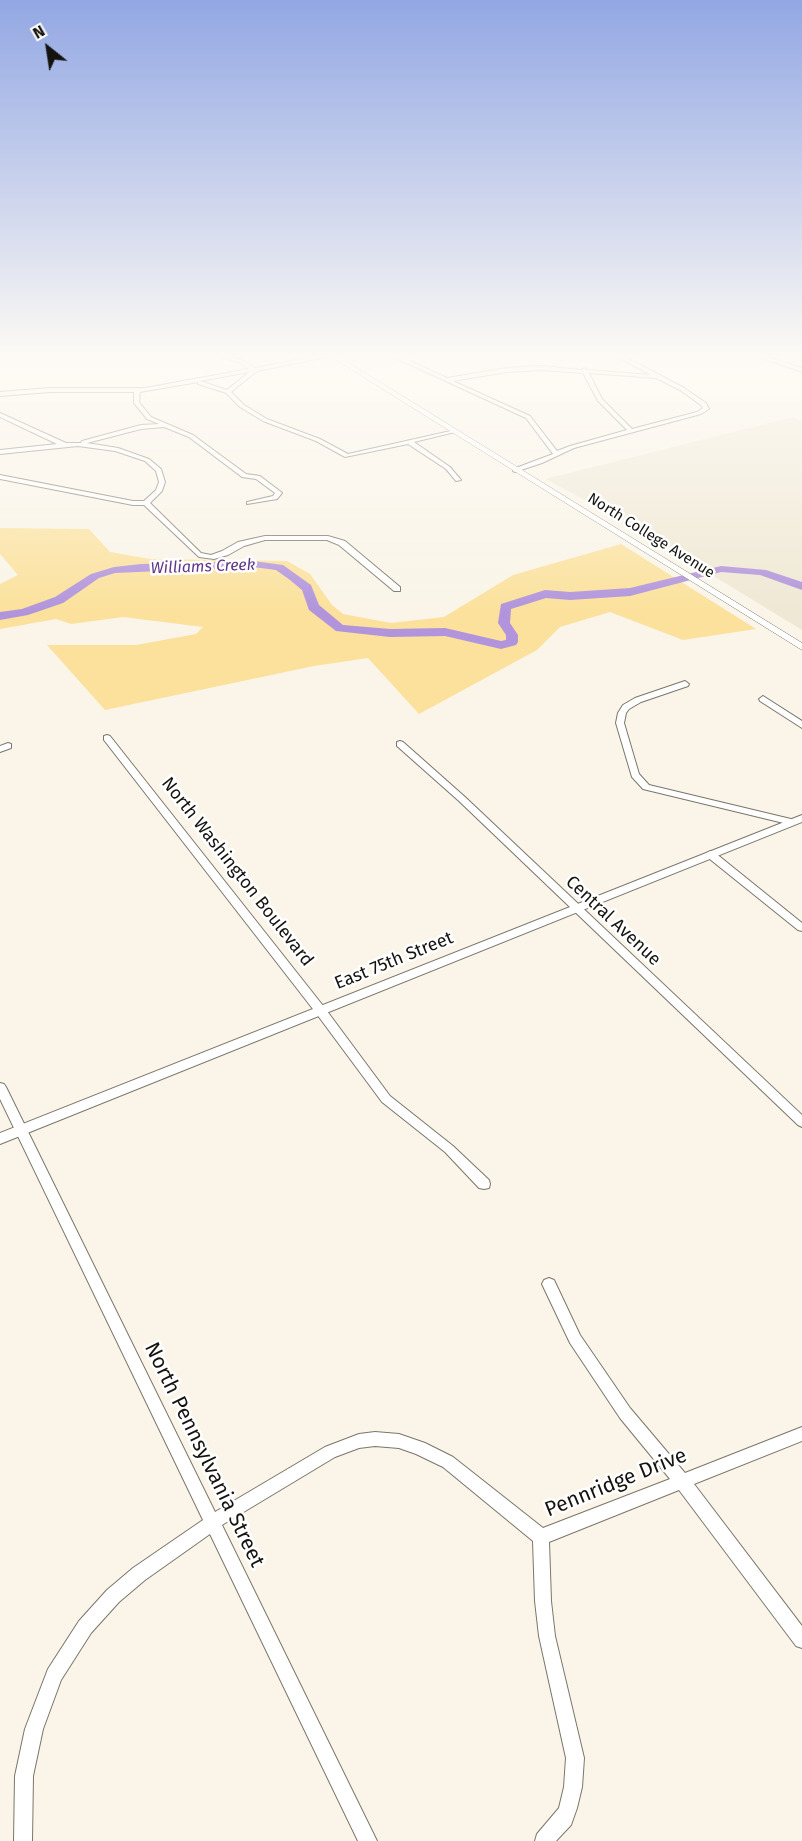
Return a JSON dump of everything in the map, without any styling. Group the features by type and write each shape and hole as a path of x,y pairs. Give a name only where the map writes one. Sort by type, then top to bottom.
{"main road":[{"name":"North College Avenue","path":"469,441 802,647"}],"street":[{"path":"56,441 65,445"},
{"path":"0,452 89,441"},
{"path":"198,441 244,476 258,477 279,493 275,498 249,503"},
{"path":"321,441 347,456 408,441 448,468 458,480"},
{"path":"546,441 556,454"},
{"path":"515,470 572,447 595,441"},
{"path":"0,477 133,503 146,503 155,496 162,484 161,474 157,467 144,458 126,452 78,444"},
{"path":"146,503 199,555 211,557 265,538 328,538 342,543 397,589"},
{"path":"685,684 638,700 621,713 620,723 635,775 646,787 797,820"},
{"path":"764,699 802,725"},
{"name":"North Washington Boulevard","path":"107,738 320,1010 386,1099 449,1149 484,1184"},
{"name":"Central Avenue","path":"400,744 462,799 802,1122"},
{"name":"East 75th Street","path":"0,1139 574,907 797,820"},
{"path":"710,854 802,928"},
{"name":"North Pennsylvania Street","path":"0,1088 368,1841"},
{"path":"549,1284 571,1332 625,1413 681,1480 802,1640"},
{"name":"Pennridge Drive","path":"544,1841 564,1818 568,1808 575,1767 571,1736 547,1636 543,1600 541,1537 802,1434"},
{"path":"23,1841 22,1789 28,1750 40,1708 61,1663 85,1627 113,1596 139,1574 213,1522 337,1448 359,1441 383,1439 406,1443 441,1457 541,1537"}],"shaded area":[{"path":"697,441 802,441 802,630 612,514 545,479"},
{"path":"0,528 89,529 110,552 150,559 287,561 310,574 332,605 343,614 391,623 444,617 513,575 621,544 756,629 683,640 610,612 560,627 537,650 419,714 368,658 314,666 105,710 47,645 136,645 196,634 203,627 123,617 71,624 56,619 0,629 0,584 18,575 0,554"}],"waterway":[{"name":"Williams Creek","path":"0,616 24,612 59,600 95,576 114,570 141,567 253,564 279,567 294,578 307,588 313,607 340,628 390,633 445,632 501,645 512,642 512,635 504,623 505,607 545,594 570,596 630,592 721,569 762,572 802,586"}]}
